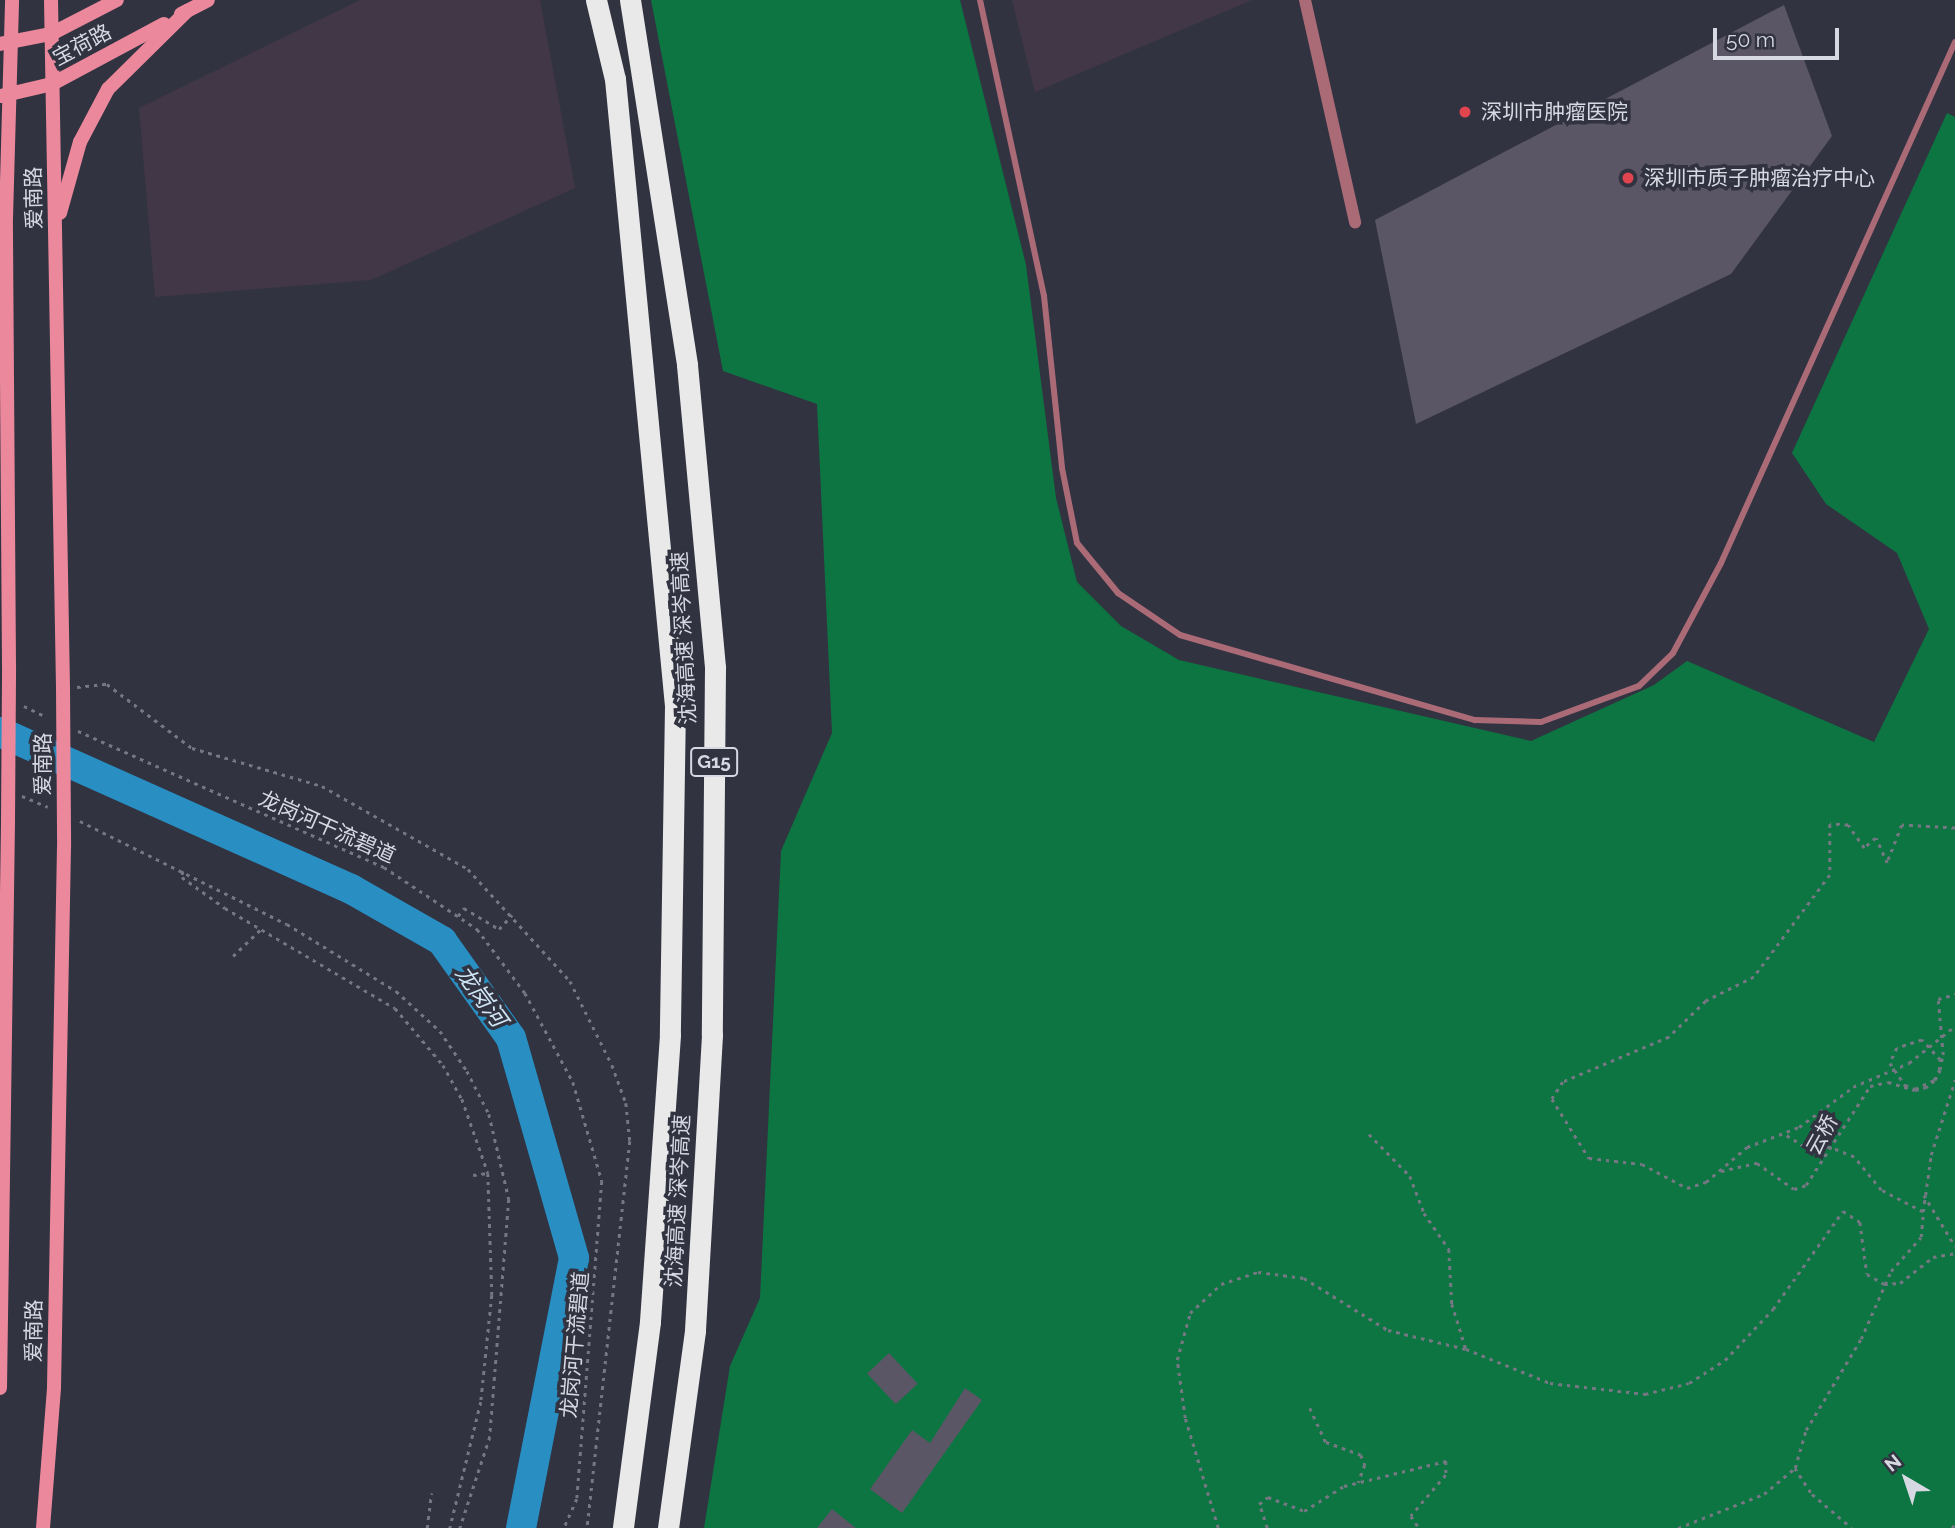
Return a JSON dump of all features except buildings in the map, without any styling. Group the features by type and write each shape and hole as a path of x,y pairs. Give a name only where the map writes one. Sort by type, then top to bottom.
{"highway":[{"name":"沈海高速 深岑高速","path":"596,0 615,79 675,706 670,1035 650,1322 623,1528"},
{"name":"沈海高速 深岑高速","path":"630,0 687,365 715,668 711,1049 695,1331 668,1528"}],"main road":[{"name":"爱南路","path":"0,1388 7,1116 9,666 4,96 5,44 12,0"},
{"name":"爱南路","path":"43,1528 54,1387 64,847 51,0"},
{"name":"宝荷路","path":"5,44 51,34 117,0"},
{"name":"宝荷路","path":"4,96 52,84 208,0"},
{"path":"55,235 80,142 108,89 187,11"},
{"path":"0,203 6,218"},
{"path":"0,1132 7,1116"}],"street":[{"path":"1305,0 1356,222"}],"lane":[{"path":"980,0 1044,296 1062,468 1077,543 1118,593 1180,635 1475,720 1541,722 1639,686 1673,653 1721,563 1955,42"}],"path":[{"path":"63,688 107,684 192,748 322,786 468,869 570,981 626,1102 630,1140 587,1528"},
{"path":"12,701 58,722"},
{"name":"龙岗河干流碧道","path":"70,727 384,867 477,929 525,993 573,1082 601,1181 577,1499 564,1528"},
{"path":"12,792 61,813"},
{"path":"74,818 183,870 397,990 440,1031 489,1114 509,1199 503,1301 490,1437 460,1528"},
{"path":"1955,828 1902,825 1887,863 1877,838 1864,848 1842,821 1830,824 1830,874 1754,977 1706,1001 1669,1037 1555,1090 1553,1107 1589,1158 1642,1164 1677,1188 1721,1171 1747,1147 1784,1134 1853,1087 1909,1063 1955,1026"},
{"path":"183,870 182,877 262,928 369,989 415,1027 462,1099 488,1173 492,1295 481,1402 450,1528"},
{"path":"458,916 464,908 499,929 512,915"},
{"path":"233,956 262,928"},
{"name":"云桥","path":"1721,1171 1757,1163 1794,1189 1806,1185 1870,1086 1888,1082 1915,1090 1935,1080 1940,1070 1940,1060 1923,1040 1897,1048 1890,1063 1905,1086 1915,1089 1934,1080 1939,1070 1941,1063 1943,1055 1937,999 1955,994"},
{"path":"1678,1528 1764,1494 1795,1468 1806,1430 1861,1339 1884,1284 1921,1237 1923,1194 1955,1080"},
{"path":"1369,1134 1410,1176 1424,1213 1449,1249 1452,1304 1466,1349"},
{"path":"1784,1134 1811,1151 1829,1147 1847,1153 1891,1198 1923,1212"},
{"path":"473,1175 488,1173"},
{"path":"1923,1194 1955,1246"},
{"path":"1218,1528 1185,1418 1177,1360 1190,1313 1221,1284 1258,1272 1304,1278 1388,1330 1466,1349 1550,1383 1598,1392 1645,1394 1689,1383 1725,1360 1773,1309 1843,1211 1860,1222 1867,1274 1884,1284 1900,1283 1933,1257 1955,1253"},
{"path":"1310,1408 1326,1442 1361,1455 1358,1483"},
{"path":"1267,1528 1262,1499 1304,1511 1358,1483 1446,1461 1446,1475 1411,1516 1419,1528"},
{"path":"1795,1468 1812,1494 1852,1528"},
{"path":"427,1528 431,1493"}],"shaded area":[{"path":"360,0 540,0 575,188 371,280 155,297 139,108"},
{"path":"1012,0 1252,0 1035,92"}],"green space":[{"path":"651,0 960,0 1026,265 1056,498 1077,582 1121,626 1179,660 1531,741 1654,685 1687,661 1874,742 1929,629 1897,553 1826,504 1792,453 1947,113 1955,117 1955,1528 704,1528 730,1366 760,1298 781,851 832,733 817,404 723,371"}],"waterway":[{"name":"龙岗河","path":"0,732 351,889 442,941 511,1038 574,1258 521,1528"}],"place":[{"name":"深圳市肿瘤医院","path":"1465,112"},
{"name":"深圳市质子肿瘤治疗中心","path":"1628,178"}]}
